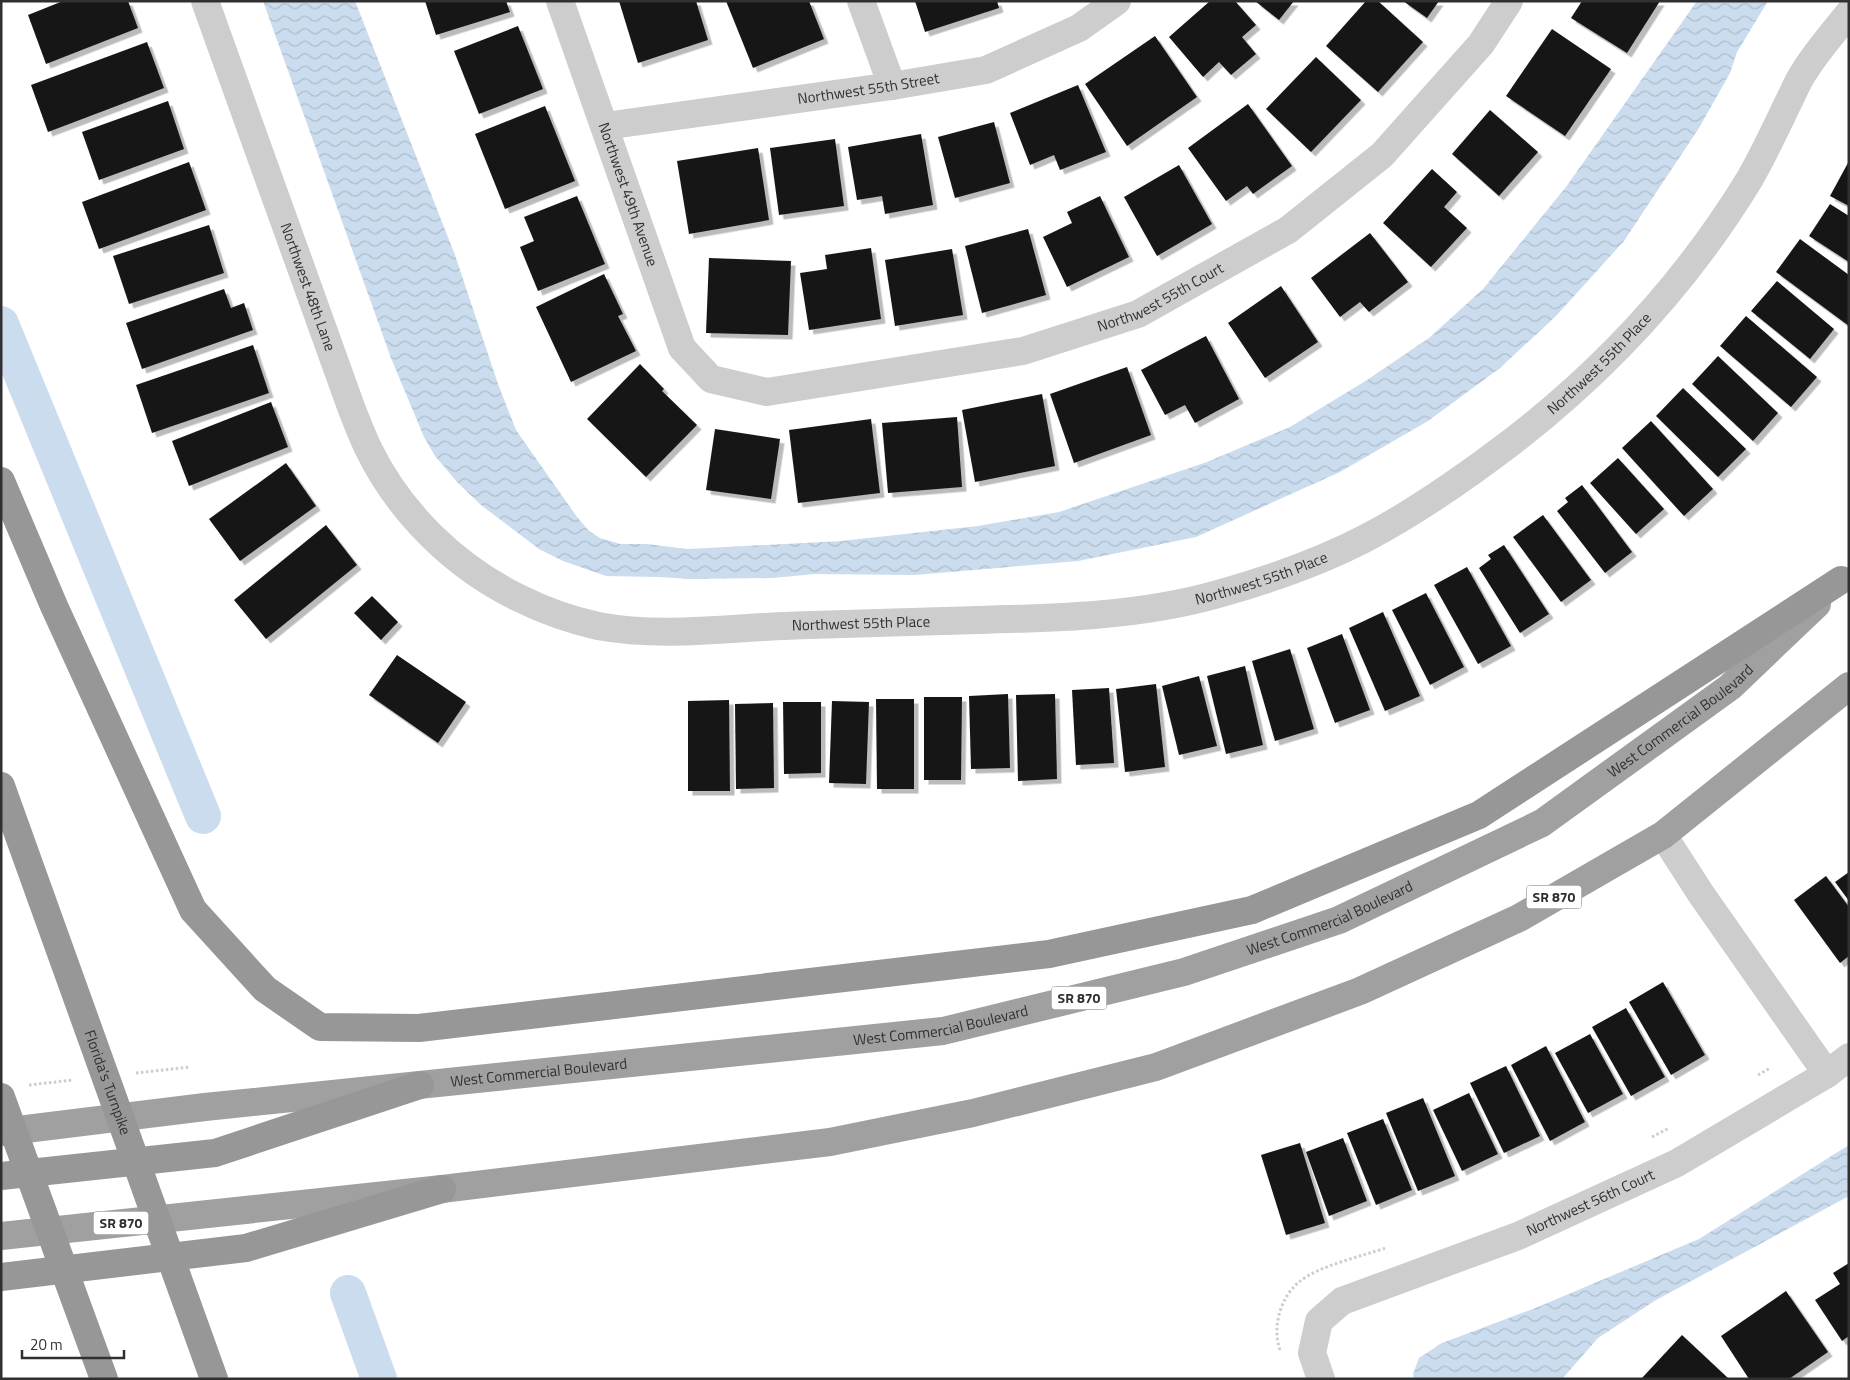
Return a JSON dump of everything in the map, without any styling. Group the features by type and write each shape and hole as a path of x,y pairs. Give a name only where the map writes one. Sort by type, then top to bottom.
{"highway":[{"path":"1,481 54,606 193,910 265,989 320,1027 419,1028 1039,955 1252,910 1479,815 1845,576"},
{"name":"West Commercial Boulevard","path":"1,1132 205,1107 943,1031 1184,972 1339,920 1542,823 1730,687 1845,576"},
{"name":"SR 870","path":"1,1236 442,1189 830,1142 973,1113 1156,1067 1360,991 1519,918 1663,835 1849,686"},
{"name":"Florida's Turnpike","path":"1,786 214,1379"},
{"path":"1,1176 215,1152 420,1085"},
{"path":"1,1097 104,1379"},
{"path":"1,1277 246,1248 442,1189"}],"street":[{"name":"Northwest 48th Lane","path":"205,1 351,407 369,450 390,486 414,518 447,550"},
{"name":"Northwest 49th Avenue","path":"560,1 682,348 711,379"},
{"path":"861,1 892,86"},
{"name":"Northwest 55th Street","path":"605,126 892,86 986,70 1079,28 1117,1"},
{"name":"Northwest 55th Court","path":"711,379 766,392 1023,351 1138,314 1288,230 1382,155 1481,44 1509,1"},
{"name":"Northwest 55th Place","path":"447,550 482,577 518,598 556,613 598,626 683,631 792,625 1066,618 1166,605 1216,595 1308,564 1366,538 1465,476 1520,435 1602,364 1684,273 1720,223 1750,178 1803,74 1849,13"},
{"path":"1663,835 1707,902 1827,1074"},
{"name":"Northwest 56th Court","path":"1321,1379 1312,1353 1319,1322 1342,1301 1518,1236 1677,1163 1827,1074 1849,1057"}],"water":[{"path":"263,1 355,1 455,255 498,384 516,430 577,517 589,531 600,538 620,544 646,544 688,549 841,541 978,526 1059,512 1207,462 1290,427 1367,380 1429,338 1483,289 1566,187 1697,1 1768,1 1737,52 1730,73 1699,128 1624,241 1556,316 1500,368 1428,421 1340,472 1196,537 1078,561 915,575 815,574 773,578 691,579 606,576 563,561 539,549 481,505 457,482 435,456 424,437 391,358"},
{"path":"1849,1145 1849,1196 1656,1300 1598,1338 1562,1379 1414,1379 1413,1374 1419,1358 1442,1343 1533,1309 1699,1239"}],"building":[{"path":"63,1 128,1 138,28 46,64 28,15"},
{"path":"425,1 506,1 510,12 436,35"},
{"path":"619,1 696,1 708,40 638,63"},
{"path":"726,1 809,1 824,39 753,68"},
{"path":"915,1 997,1 999,8 925,32"},
{"path":"1210,1 1235,1 1256,25 1242,37 1256,54 1231,75 1219,62 1203,77 1169,37"},
{"path":"1255,1 1294,1 1279,20"},
{"path":"1366,1 1378,1 1423,42 1378,92 1326,46"},
{"path":"1403,1 1439,1 1427,18"},
{"path":"1582,1 1660,1 1627,53 1571,18"},
{"path":"518,26 543,89 479,114 454,51"},
{"path":"1552,29 1611,69 1565,136 1506,96"},
{"path":"1155,36 1197,97 1127,146 1085,84"},
{"path":"147,42 164,88 48,132 31,85"},
{"path":"1316,57 1361,100 1311,152 1266,109"},
{"path":"1078,85 1106,152 1060,170 1054,155 1030,165 1010,113"},
{"path":"168,101 184,149 99,180 82,132"},
{"path":"1248,104 1292,166 1253,194 1247,186 1226,201 1188,148"},
{"path":"545,106 575,181 505,209 475,134"},
{"path":"1490,110 1538,152 1499,196 1452,154"},
{"path":"994,122 1010,183 955,198 938,137"},
{"path":"921,134 933,205 885,214 882,196 857,200 848,147"},
{"path":"835,139 844,206 779,215 770,148"},
{"path":"758,148 769,220 689,234 677,161"},
{"path":"1849,161 1849,206 1830,196"},
{"path":"189,162 206,210 99,249 82,202"},
{"path":"1179,165 1212,224 1157,256 1124,197"},
{"path":"1432,169 1457,192 1444,207 1467,228 1431,267 1383,223"},
{"path":"577,196 605,264 538,291 520,247 534,241 524,217"},
{"path":"1100,196 1129,257 1067,287 1043,237 1072,223 1067,212"},
{"path":"1830,204 1849,216 1849,262 1809,236"},
{"path":"209,225 224,273 129,304 113,256"},
{"path":"1028,229 1046,295 982,313 965,246"},
{"path":"1370,233 1408,282 1369,312 1360,302 1340,317 1311,278"},
{"path":"1800,239 1849,275 1849,326 1776,272"},
{"path":"871,248 881,319 809,330 800,273 827,269 825,255"},
{"path":"952,249 963,315 895,326 885,260"},
{"path":"709,258 791,261 788,335 706,333"},
{"path":"604,274 623,314 618,316 636,351 571,382 536,307"},
{"path":"1777,281 1834,329 1810,359 1751,311"},
{"path":"1281,286 1318,342 1265,378 1228,323"},
{"path":"224,289 231,308 244,303 253,330 142,369 126,323"},
{"path":"1746,316 1817,377 1791,407 1720,346"},
{"path":"1206,336 1239,399 1195,423 1185,405 1165,415 1141,370"},
{"path":"253,345 269,393 152,433 136,385"},
{"path":"1718,356 1778,413 1753,441 1692,384"},
{"path":"640,364 664,389 662,391 697,425 646,477 587,419"},
{"path":"1127,367 1151,435 1074,463 1050,394"},
{"path":"1683,388 1746,449 1718,477 1656,416"},
{"path":"1042,394 1055,466 975,482 962,410"},
{"path":"271,402 288,447 189,486 172,441"},
{"path":"957,417 962,487 888,493 882,423"},
{"path":"871,419 880,493 798,503 789,430"},
{"path":"1651,421 1713,489 1684,516 1622,448"},
{"path":"715,429 780,439 771,499 706,490"},
{"path":"1618,458 1664,509 1636,534 1590,483"},
{"path":"286,463 316,506 240,561 209,519"},
{"path":"1582,485 1632,552 1605,573 1557,511 1568,502 1565,498"},
{"path":"1543,515 1591,580 1561,602 1513,537"},
{"path":"326,525 357,565 266,639 234,600"},
{"path":"1504,545 1549,614 1520,633 1479,568 1491,559 1488,555"},
{"path":"1467,567 1511,646 1478,664 1434,585"},
{"path":"1426,593 1464,667 1430,685 1392,610"},
{"path":"372,596 398,622 381,640 354,613"},
{"path":"1383,612 1420,696 1385,711 1349,628"},
{"path":"1342,634 1370,710 1335,723 1307,648"},
{"path":"1290,649 1314,729 1275,741 1252,661"},
{"path":"397,655 466,702 438,743 369,695"},
{"path":"1245,666 1263,745 1226,754 1207,676"},
{"path":"1199,676 1217,746 1179,755 1162,686"},
{"path":"1156,684 1165,767 1125,772 1116,689"},
{"path":"1109,688 1114,763 1076,765 1072,690"},
{"path":"1008,694 1010,768 971,769 969,696"},
{"path":"1055,694 1057,779 1018,781 1016,695"},
{"path":"924,697 962,697 961,780 924,780"},
{"path":"876,699 914,699 914,789 877,789"},
{"path":"729,700 730,791 688,791 688,701"},
{"path":"832,701 869,702 866,784 829,783"},
{"path":"783,702 821,702 821,773 784,774"},
{"path":"773,703 774,788 736,789 735,704"},
{"path":"1849,872 1849,901 1835,882"},
{"path":"1826,876 1849,907 1849,956 1840,963 1794,900"},
{"path":"1663,982 1705,1055 1671,1075 1629,1002"},
{"path":"1626,1008 1665,1077 1631,1096 1592,1027"},
{"path":"1590,1034 1623,1094 1588,1113 1555,1053"},
{"path":"1546,1046 1585,1122 1550,1141 1511,1065"},
{"path":"1506,1066 1540,1136 1504,1153 1470,1083"},
{"path":"1469,1093 1498,1154 1462,1171 1433,1110"},
{"path":"1423,1098 1455,1176 1418,1191 1386,1113"},
{"path":"1383,1119 1412,1190 1376,1205 1347,1133"},
{"path":"1343,1138 1367,1201 1329,1216 1306,1152"},
{"path":"1300,1143 1325,1223 1286,1235 1261,1155"},
{"path":"1849,1263 1849,1336 1842,1341 1815,1300 1840,1284 1833,1273"},
{"path":"1786,1291 1828,1352 1789,1379 1749,1379 1721,1336"},
{"path":"1682,1335 1729,1379 1641,1379"}],"waterway":[{"path":"1,324 203,816"},
{"path":"348,1293 379,1379"}]}
